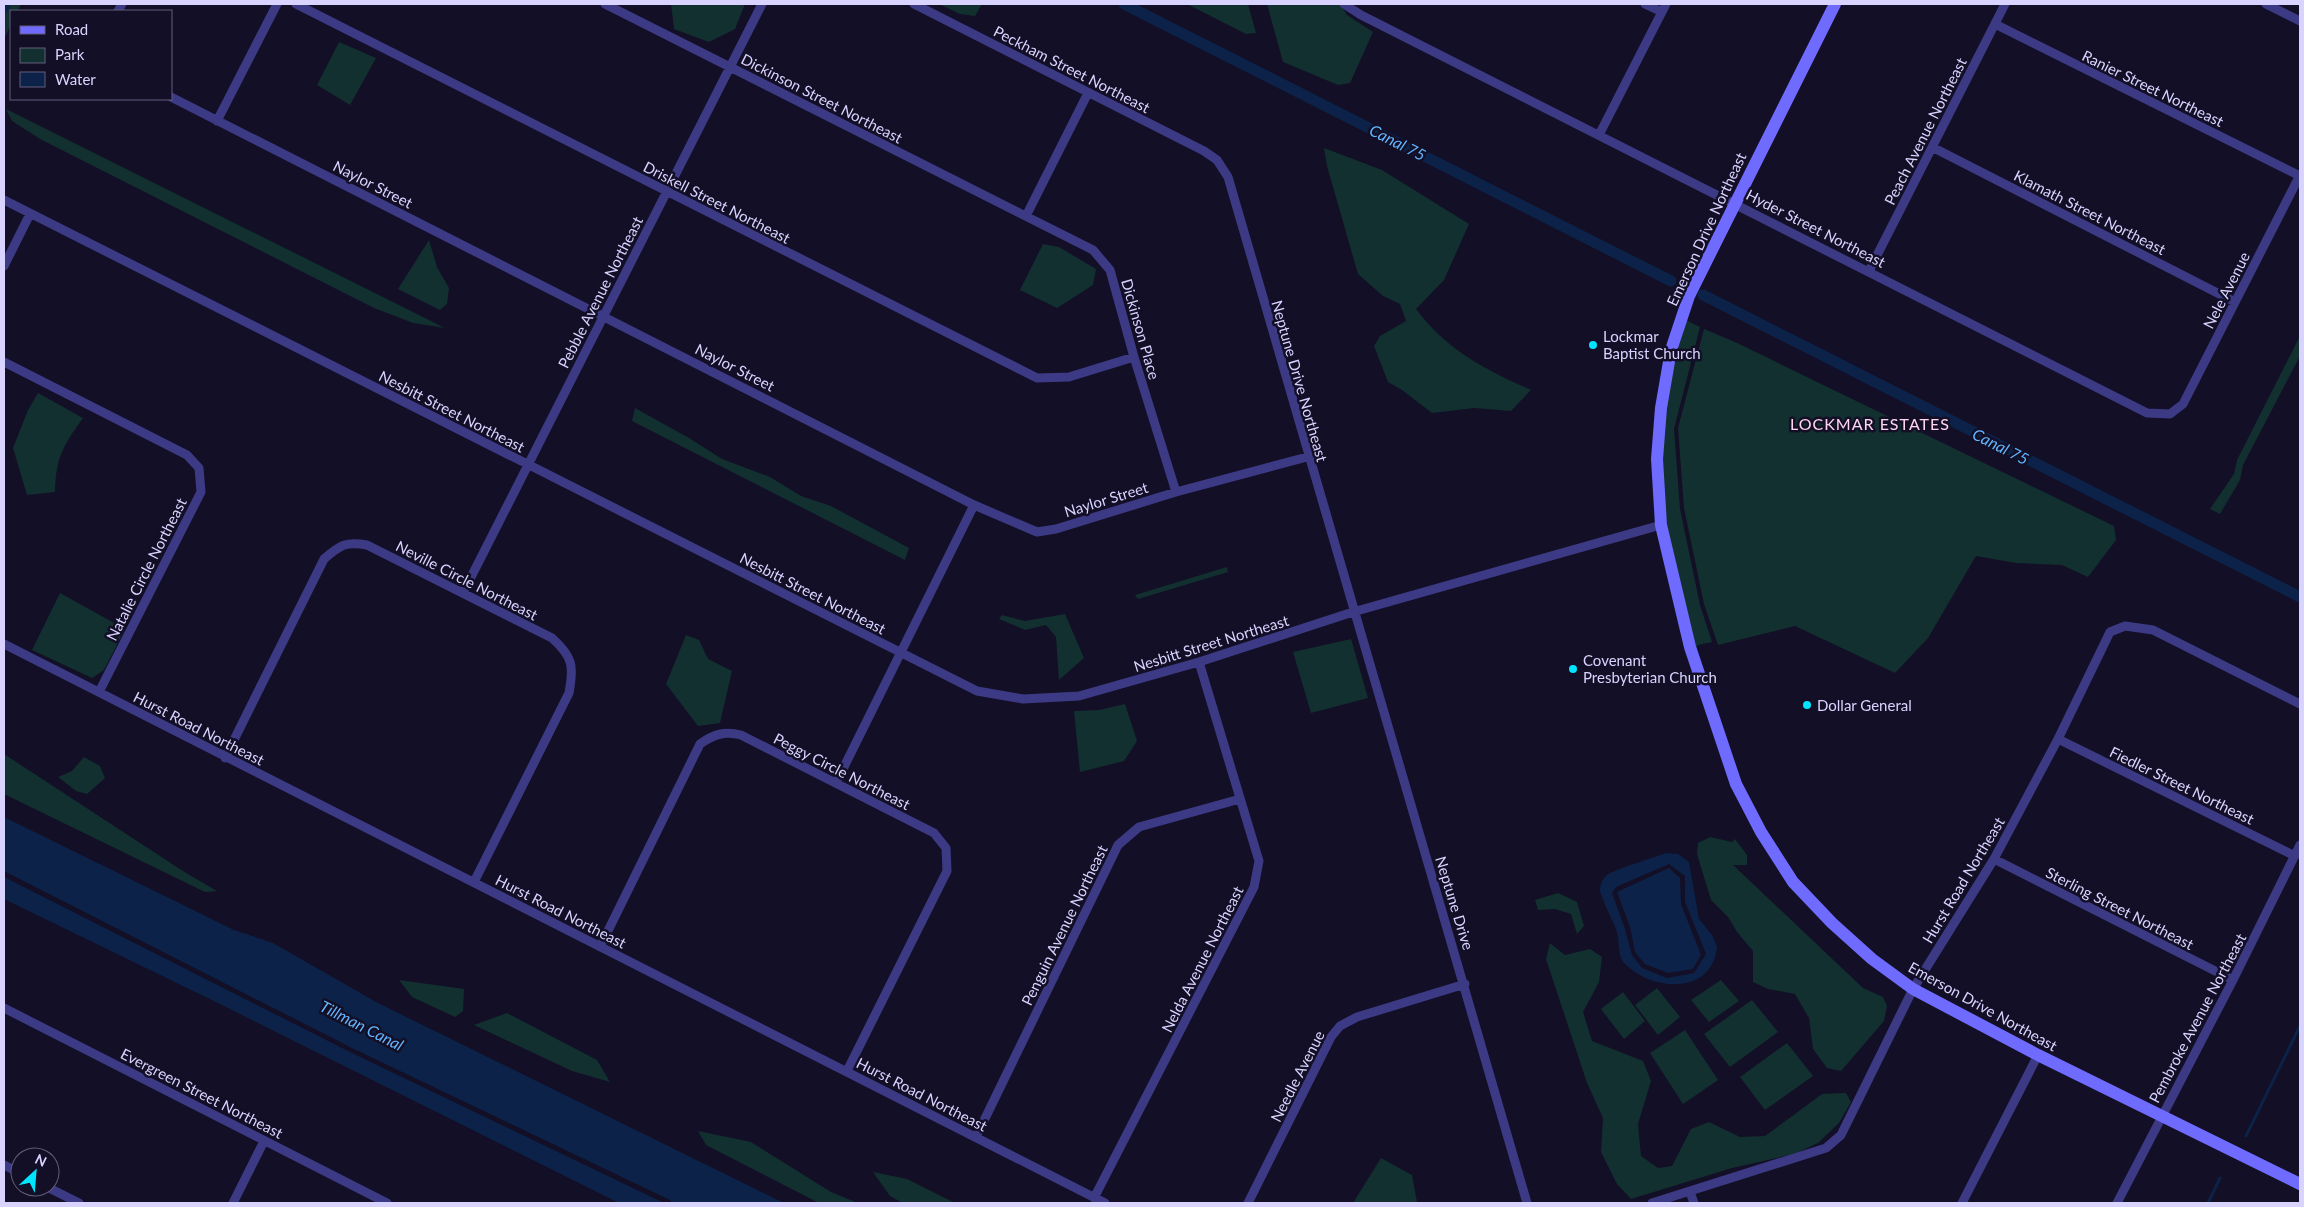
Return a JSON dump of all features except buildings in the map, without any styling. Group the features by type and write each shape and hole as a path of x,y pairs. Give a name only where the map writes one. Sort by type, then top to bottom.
{"street":[{"path":"217,121 277,4"},
{"name":"Driskell Street Northeast","path":"296,4 1037,378 1069,377 1134,357"},
{"name":"Dickinson Street Northeast","path":"605,4 1026,216"},
{"name":"Pebble Avenue Northeast","path":"463,593 762,4"},
{"name":"Peckham Street Northeast","path":"914,4 1204,150 1217,160"},
{"name":"Hyder Street Northeast","path":"1344,4 1361,15 2147,413 2170,414"},
{"path":"1645,4 1662,12"},
{"path":"1599,135 1666,4"},
{"name":"Emerson Drive Northeast","path":"1835,4 1689,296 1671,350 1661,408 1657,459 1661,525 1690,647 1736,784 1760,832 1793,882 1832,923 1872,959 1913,989 2038,1055 2300,1184"},
{"name":"Peach Avenue Northeast","path":"1869,271 2005,4"},
{"path":"2266,4 2300,21"},
{"name":"Ranier Street Northeast","path":"1995,24 2300,175"},
{"path":"1026,216 1088,92"},
{"name":"Naylor Street","path":"172,98 604,315 974,505 1037,532 1056,529 1176,492 1307,457"},
{"name":"Klamath Street Northeast","path":"1932,147 2235,302"},
{"name":"Neptune Drive Northeast","path":"1217,160 1228,177 1307,457 1354,612"},
{"name":"Nele Avenue","path":"2170,414 2183,404 2300,175"},
{"name":"Nesbitt Street Northeast","path":"4,200 977,691 1023,699 1079,696 1199,662 1354,612 1661,525"},
{"path":"4,266 30,214"},
{"name":"Dickinson Place","path":"1026,216 1093,250 1110,270 1134,357 1176,492"},
{"name":"Natalie Circle Northeast","path":"4,362 187,455 199,468 201,492 99,692"},
{"path":"836,783 902,654 974,505"},
{"name":"Neville Circle Northeast","path":"225,758 324,559 339,546 354,542 367,545 552,638 566,651 573,670 569,693 474,882"},
{"name":"Neptune Drive","path":"1354,612 1465,984 1527,1203"},
{"name":"Hurst Road Northeast","path":"1652,1203 1826,1148 1841,1136 1913,989 1994,859 2058,739 2110,632 2125,626 2153,630 2300,704"},
{"name":"Hurst Road Northeast","path":"4,644 225,758 474,882 1105,1203"},
{"name":"Nelda Avenue Northeast","path":"1094,1198 1254,887 1259,861 1199,662"},
{"name":"Peggy Circle Northeast","path":"600,947 700,744 710,736 728,732 741,735 934,833 946,848 947,871 847,1071"},
{"name":"Fiedler Street Northeast","path":"2058,739 2295,856"},
{"name":"Penguin Avenue Northeast","path":"976,1137 1118,845 1138,827 1240,799"},
{"name":"Pembroke Avenue Northeast","path":"2117,1203 2233,980 2300,845"},
{"name":"Sterling Street Northeast","path":"1994,859 2233,980"},
{"name":"Needle Avenue","path":"1248,1203 1331,1037 1340,1026 1357,1017 1465,984"},
{"name":"Evergreen Street Northeast","path":"4,1008 387,1203"},
{"path":"1962,1203 2038,1055"},
{"path":"232,1203 264,1141"},
{"path":"1690,1192 1694,1203"},
{"path":"60,1194 79,1203"}],"green space":[{"path":"4,4 21,4 18,10 10,10 10,26 4,39"},
{"path":"671,4 745,4 735,29 709,42 674,29"},
{"path":"939,4 982,4 975,16 960,14"},
{"path":"1187,4 1248,4 1256,33 1246,34"},
{"path":"1267,4 1340,4 1347,15 1373,32 1350,83 1338,85 1283,62"},
{"path":"339,42 376,58 350,105 317,85"},
{"path":"6,109 445,328 413,323 374,308 40,139 12,121"},
{"path":"1324,148 1382,170 1469,224 1444,280 1416,309 1440,336 1468,357 1531,390 1511,411 1474,408 1432,413 1402,390 1388,382 1374,346 1380,336 1406,321 1400,304 1383,296 1358,274 1327,166"},
{"path":"429,240 437,267 449,288 447,304 440,310 398,289"},
{"path":"1043,244 1059,247 1096,269 1093,285 1057,308 1020,290"},
{"path":"1686,320 1700,327 1674,429 1680,509 1700,605 1712,642 1698,645 1696,648 1667,525 1663,475 1665,421 1673,369"},
{"path":"1704,329 1735,342 2114,526 2116,540 2088,577 2062,565 2016,563 1976,556 1928,638 1895,673 1795,626 1718,645 1704,604 1684,508 1678,428"},
{"path":"2300,336 2300,356 2243,465 2240,480 2220,514 2210,509 2234,474 2237,460"},
{"path":"38,393 83,418 70,436 62,452 57,470 55,492 27,495 13,448 28,410"},
{"path":"635,408 722,459 770,477 801,496 831,506 909,548 905,560 632,421"},
{"path":"1227,567 1228,572 1138,599 1135,595"},
{"path":"60,593 125,629 104,670 92,678 32,650"},
{"path":"1065,614 1084,658 1059,680 1056,637 1046,625 1025,630 999,619 1002,615 1025,621"},
{"path":"686,635 699,640 708,659 732,671 720,723 698,726 666,684"},
{"path":"1351,639 1368,698 1311,713 1293,652"},
{"path":"1125,704 1137,741 1124,761 1080,772 1074,711 1099,710"},
{"path":"4,754 186,873 217,891 205,892 4,794"},
{"path":"84,757 100,766 105,778 87,794 76,791 58,777 72,771"},
{"path":"1710,837 1732,842 1735,839 1747,855 1747,865 1733,865 1863,988 1883,997 1887,1006 1884,1021 1841,1071 1827,1068 1813,1049 1809,1018 1795,994 1768,989 1753,982 1753,951 1737,932 1728,917 1711,900 1697,854 1698,843"},
{"path":"1558,893 1577,902 1584,926 1577,934 1571,914 1555,909 1538,910 1535,900"},
{"path":"1550,943 1565,955 1590,949 1602,957 1599,982 1583,1012 1592,1041 1643,1061 1651,1081 1638,1124 1641,1156 1658,1168 1672,1166 1691,1129 1709,1122 1740,1137 1765,1136 1822,1094 1846,1093 1851,1102 1839,1123 1818,1143 1794,1154 1732,1168 1631,1199 1617,1184 1601,1152 1603,1118 1587,1083 1546,959"},
{"path":"399,980 464,989 463,1011 455,1017 412,997"},
{"path":"1721,980 1739,1001 1709,1022 1691,1000"},
{"path":"1657,988 1680,1017 1658,1035 1635,1005"},
{"path":"1623,992 1645,1021 1624,1039 1601,1009"},
{"path":"1752,1000 1778,1032 1730,1067 1704,1034"},
{"path":"507,1013 597,1060 610,1082 572,1071 474,1025"},
{"path":"1685,1030 1718,1080 1683,1104 1650,1053"},
{"path":"1787,1043 1813,1076 1765,1110 1740,1077"},
{"path":"698,1131 751,1142 831,1192 858,1203 819,1203 706,1145"},
{"path":"1381,1158 1412,1175 1417,1202 1353,1203"},
{"path":"873,1172 907,1179 955,1203 903,1203 890,1196"}],"water":[{"name":"Tillman Canal","path":"4,817 234,930 273,943 378,1003 784,1203 672,1203 670,1200 354,1049 4,871"},
{"path":"1666,853 1678,854 1689,862 1699,919 1712,935 1717,947 1713,963 1704,974 1693,981 1680,984 1665,984 1650,980 1637,973 1622,961 1617,932 1600,890 1602,881 1609,874","holes":["1669,864 1685,876 1685,902 1706,954 1694,973 1667,978 1642,968 1632,955 1612,893 1616,887"]},
{"path":"1669,868 1680,878 1681,904 1701,955 1693,969 1668,973 1645,964 1635,952 1630,927 1617,892"},
{"path":"4,877 352,1053 664,1203 619,1203 222,1005 4,899"}],"waterway":[{"name":"Canal 75","path":"1124,4 1671,281"},
{"name":"Canal 75","path":"1703,295 2300,597"},
{"path":"2246,1136 2300,1026"},
{"path":"2208,1203 2220,1178"}],"place":[{"name":"Lockmar Baptist Church","path":"1593,345"},
{"name":"Covenant Presbyterian Church","path":"1573,669"},
{"name":"Dollar General","path":"1807,705"}],"district":[{"name":"LOCKMAR ESTATES","path":"1870,423"}]}
